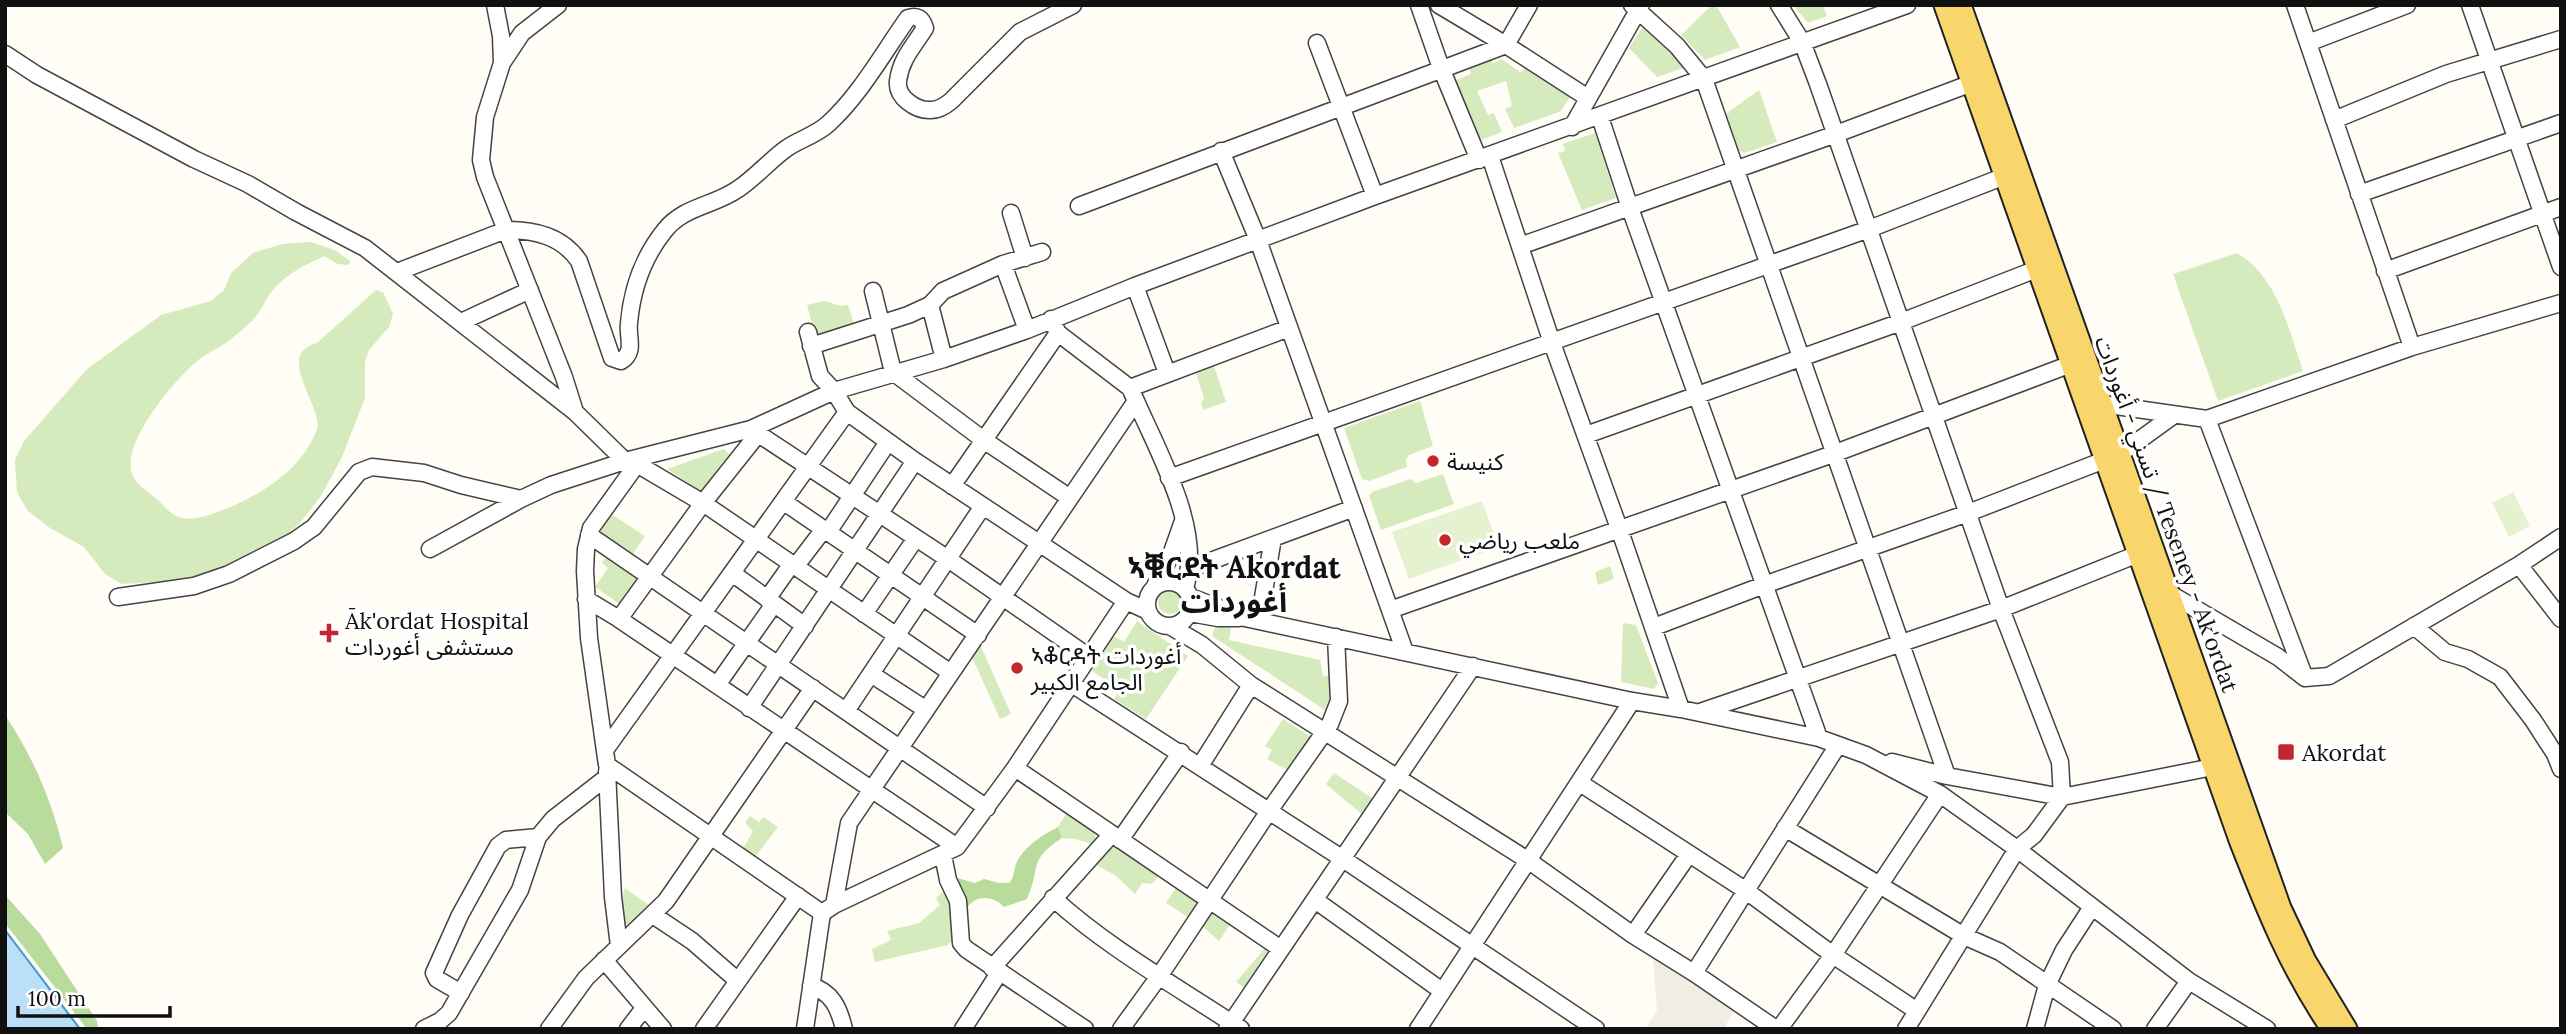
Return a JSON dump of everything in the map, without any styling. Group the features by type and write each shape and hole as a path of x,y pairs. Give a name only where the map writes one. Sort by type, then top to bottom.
{"main road":[{"path":"1944,5 2071,364 2112,457 2138,554 2221,765 2272,926 2331,1029"},
{"name":"تسني - أغوردات / Teseney - Ak'ordat","path":"1961,5 2102,404 2112,457 2172,595 2221,765 2306,961 2347,1029"}],"street":[{"path":"495,5 501,36 502,63"},
{"path":"558,5 522,33 502,63 485,117 481,160 575,412"},
{"path":"397,272 506,230 522,230 555,238 579,261 612,358 621,361 627,357 631,348 629,321 640,273 668,227 680,215 733,193 790,146 816,134 828,124 865,80 908,18 919,18 925,28 909,47 898,78 898,87 910,104 930,111 942,108 951,101 1020,32 1073,5"},
{"path":"1419,5 1441,68 1484,158 1520,246 1681,709"},
{"path":"1439,5 1588,98"},
{"path":"1079,206 1506,45 1529,5"},
{"path":"1779,5 1802,43 1836,134 2001,609 2060,762 2062,797 2034,835 2018,849 1906,1029"},
{"path":"430,548 551,485 633,461 754,432 834,391 944,359 1027,330 1055,326 1135,286 1375,196 1907,5"},
{"path":"2295,5 2412,348"},
{"path":"2308,44 2407,5"},
{"path":"2470,5 2561,267"},
{"path":"1572,127 1637,7 1677,46 1704,79 1733,169 1947,776"},
{"path":"2334,120 2446,74 2561,39"},
{"path":"1317,43 1375,196"},
{"path":"5,54 37,75 365,248 575,412 633,461 703,503 951,673"},
{"path":"1520,246 1972,83"},
{"path":"1600,117 1696,396 1819,738"},
{"path":"2359,194 2561,123"},
{"path":"1221,151 1258,240 1405,652"},
{"path":"1169,478 1869,229 2005,176"},
{"path":"2385,271 2561,207"},
{"path":"1011,213 1025,258"},
{"path":"1042,252 1003,264 943,292 930,305 881,323 810,339 820,376 834,391 847,412 915,461 1126,601 1148,611 1157,622 1170,626 1202,645 1251,685 1528,861 1633,935 1778,1029 1833,955 1940,794"},
{"path":"1003,264 1027,330"},
{"path":"1587,435 1901,322 2037,269"},
{"path":"1135,286 1167,373"},
{"path":"461,322 530,290"},
{"path":"873,291 893,372 985,441 1070,498"},
{"path":"2102,404 2207,419 2412,348 2561,303"},
{"path":"930,305 944,359"},
{"path":"1055,326 1133,395 1169,478 1184,519 1190,551 1188,604 1177,625 1170,626"},
{"path":"952,486 985,441 1055,326"},
{"path":"804,1029 811,986 849,823 1070,498 1133,395 1167,373 1289,328"},
{"path":"1390,610 1620,531 1934,417 2071,364"},
{"path":"424,1029 449,1013 461,993 520,890 538,836 606,764 672,655 847,412"},
{"path":"1654,627 1763,585 1968,513 2112,457 2174,415"},
{"path":"2207,419 2305,678"},
{"path":"754,432 881,514 1089,657"},
{"path":"619,619 754,432"},
{"path":"717,685 747,643 793,566 826,531 888,442"},
{"path":"618,946 606,764 589,638 585,571 591,528 633,461"},
{"path":"749,708 915,461"},
{"path":"118,597 194,586 229,575 314,527 359,472 372,467 424,473 521,499"},
{"path":"784,502 978,635"},
{"path":"846,711 983,506"},
{"path":"1189,569 1354,508"},
{"path":"1148,611 1147,597 1171,555 1184,519"},
{"path":"589,535 987,808"},
{"path":"2172,595 2278,657 2305,678 2329,676 2519,565 2561,537"},
{"path":"864,614 916,538"},
{"path":"1252,619 1273,538"},
{"path":"1698,713 2001,609 2138,554"},
{"path":"2519,565 2561,619"},
{"path":"732,573 805,626"},
{"path":"1155,586 1164,581 1176,582 1188,604 1202,645"},
{"path":"586,599 871,789 950,851"},
{"path":"606,764 798,896 828,909 950,851 987,808 1126,601"},
{"path":"1188,604 1218,618 1252,619 1632,701 1819,738 1866,755 1947,776 2062,797 2221,765"},
{"path":"2414,626 2445,652 2468,659 2500,677 2556,754 2561,769"},
{"path":"1121,1029 1331,724 1339,701 1336,637"},
{"path":"1053,898 1075,919 1233,1027 1282,949 1473,666"},
{"path":"871,674 925,709"},
{"path":"1072,684 1181,752 1596,1029"},
{"path":"1200,765 1251,685"},
{"path":"549,1029 586,978 653,915 692,866 813,688"},
{"path":"1418,1029 1632,701"},
{"path":"1694,973 1838,745"},
{"path":"963,1029 995,970 1053,898 1116,837 1181,752"},
{"path":"1866,755 1940,794 2018,849 2189,981 2263,1028"},
{"path":"1015,768 1282,949"},
{"path":"1580,783 1745,890 1833,955 1917,1012"},
{"path":"1785,828 1877,886 1964,936 2000,952 2113,1029"},
{"path":"461,993 438,979 434,973 460,915 498,846 506,840 538,836"},
{"path":"950,851 948,880 958,901 961,943 995,970 1085,1029"},
{"path":"1633,935 1689,854"},
{"path":"704,1029 798,896"},
{"path":"1315,900 1442,991"},
{"path":"2035,1029 2047,985 2064,950 2092,907"},
{"path":"653,915 692,941 738,981"},
{"path":"604,960 663,1029"},
{"path":"2155,1029 2189,981"},
{"path":"811,986 830,995 844,1029"},
{"path":"628,1029 644,1007"}],"green space":[{"path":"1712,5 1716,5 1740,47 1705,60 1681,35"},
{"path":"1793,5 1823,5 1827,16 1808,23"},
{"path":"1645,23 1687,67 1657,77 1629,48"},
{"path":"1490,57 1493,63 1502,59 1521,73 1527,64 1572,94 1561,111 1514,128 1505,109 1512,106 1506,81 1477,91 1488,115 1494,113 1502,132 1478,141 1456,80 1471,74 1468,65"},
{"path":"1759,90 1777,142 1744,153 1737,150 1724,115"},
{"path":"1595,133 1616,198 1582,210 1558,153 1565,151 1563,144"},
{"path":"311,242 335,250 351,262 348,265 338,264 324,256 296,270 277,285 252,321 227,342 196,362 174,384 140,433 133,450 131,465 138,483 170,512 188,519 242,502 281,478 302,456 317,429 314,408 303,382 299,358 305,349 317,343 376,290 383,292 393,314 389,327 369,350 365,362 365,398 342,457 321,496 300,523 277,543 207,577 122,584 105,574 84,547 50,528 27,510 17,492 15,460 24,441 87,369 161,315 211,301 224,290 231,273 253,253 282,244"},
{"path":"2237,253 2251,263 2272,289 2287,321 2303,371 2218,401 2173,274"},
{"path":"824,301 841,306 848,305 854,324 815,336 807,305"},
{"path":"1214,366 1226,402 1203,410 1201,403 1204,398 1196,373"},
{"path":"1420,401 1433,446 1409,455 1406,460 1407,467 1369,481 1362,479 1344,428"},
{"path":"724,449 729,454 701,491 667,469"},
{"path":"1443,474 1454,504 1381,530 1369,496 1372,492 1411,479 1416,483"},
{"path":"2513,492 2530,526 2509,537 2492,503"},
{"name":"ملعب رياضي","path":"1482,501 1499,547 1409,579 1392,532"},
{"path":"608,512 645,536 633,554 597,530"},
{"path":"608,554 640,576 620,604 595,587 608,568 602,563"},
{"path":"1610,566 1614,579 1598,585 1595,572"},
{"path":"1165,590 1175,590 1182,597 1182,607 1175,614 1165,614 1158,607 1158,597"},
{"path":"1137,621 1188,656 1146,719 1114,699 1120,690 1092,671 1114,636 1124,642"},
{"path":"1623,623 1636,625 1658,683 1654,689 1621,682"},
{"path":"1216,624 1231,628 1229,640 1320,660 1323,676 1334,675 1337,699 1328,712 1212,636"},
{"path":"979,642 1011,714 1000,719 971,655"},
{"path":"5,715 32,762 47,796 63,848 45,864 28,834 5,812"},
{"path":"1283,719 1311,737 1289,771 1267,759 1272,750 1265,746"},
{"path":"1334,773 1375,800 1364,816 1326,784"},
{"path":"1066,814 1095,834 1095,845 1062,838 1058,827"},
{"path":"750,816 759,822 763,817 778,827 755,857 743,849 753,831 745,823"},
{"path":"1058,827 1062,838 1040,859 1027,899 1004,907 985,898 975,900 967,908 965,897 950,876 975,883 984,879 1009,883 1017,861 1027,848"},
{"path":"1110,848 1124,849 1160,874 1152,884 1142,883 1135,894 1115,875 1096,865"},
{"path":"1177,886 1201,904 1191,919 1166,903"},
{"path":"625,888 650,906 629,926 624,923 620,914"},
{"path":"944,891 952,903 955,938 948,945 875,962 872,949 891,940 887,931 919,923 940,905 936,898"},
{"path":"5,895 40,934 97,1021 98,1029 87,1029 5,923"},
{"path":"1211,909 1231,923 1219,941 1200,924"},
{"path":"1266,947 1269,955 1246,989 1236,982"}],"shaded area":[{"path":"1652,944 1740,1002 1723,1029 1645,1029 1657,1011"}],"water":[{"path":"5,930 80,1029 5,1029"}],"place":[{"name":"كنيسة","path":"1433,461"},
{"name":"ملعب رياضي","path":"1445,540"},
{"name":"Āk'ordat Hospital مستشفى أغوردات","path":"329,633"},
{"name":"ኣቆርዳት أغوردات الجامع الكبير","path":"1017,668"},
{"name":"Akordat","path":"2286,752"}],"district":[{"name":"ኣቑርደት Akordat أغوردات","path":"1234,584"}]}
